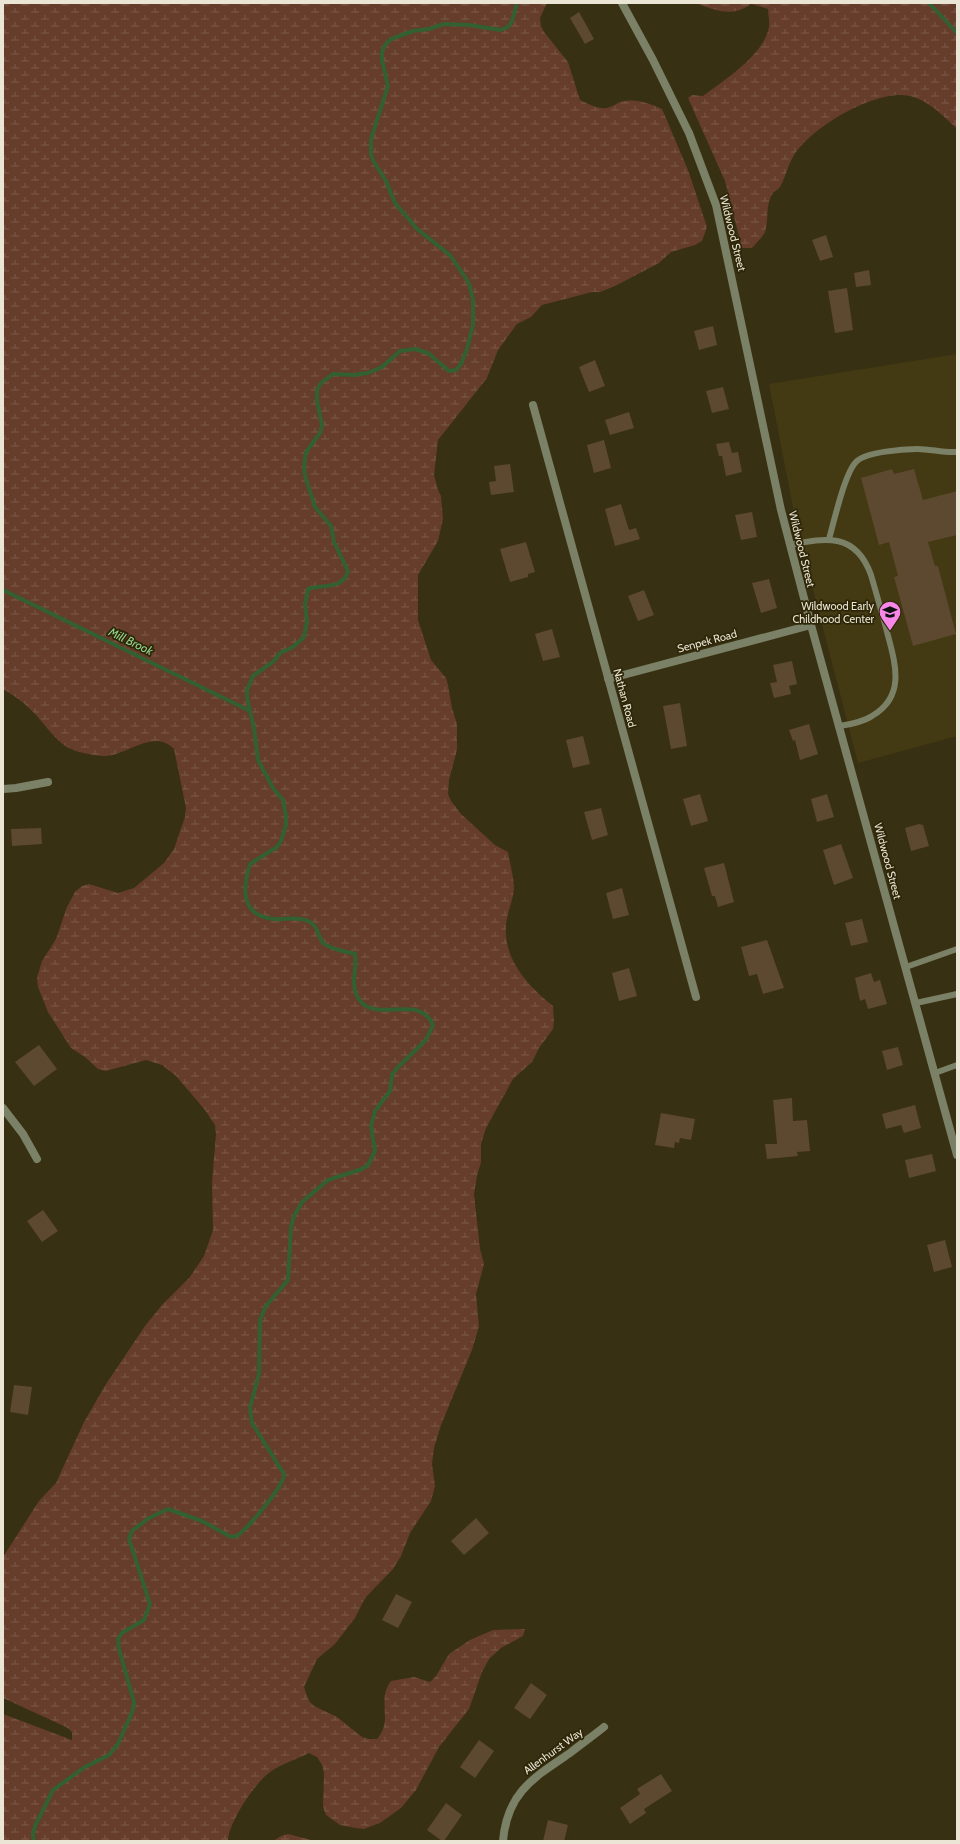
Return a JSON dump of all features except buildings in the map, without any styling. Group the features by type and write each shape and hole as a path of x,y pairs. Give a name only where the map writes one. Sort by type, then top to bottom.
{"street":[{"name":"Wildwood Street","path":"622,3 689,133 716,205 779,502 811,625 957,1155"},
{"name":"Nathan Road","path":"533,405 696,997"},
{"name":"Senpek Road","path":"608,679 811,625"},
{"path":"3,789 48,782"},
{"path":"3,1108 23,1134 37,1160"},
{"name":"Allenhurst Way","path":"503,1841 510,1809 525,1786 538,1774 604,1727"}],"lane":[{"path":"829,539 850,470 859,459 869,455 916,449 957,452"},
{"path":"790,545 819,539 829,539 849,545 859,553 866,563 871,575 889,640 896,674 892,693 882,709 866,719 840,726"},
{"path":"906,967 957,949"},
{"path":"916,1003 957,994"},
{"path":"935,1073 957,1066"}],"shaded area":[{"name":"Wildwood Early Childhood Center","path":"957,354 957,736 858,763 797,528 769,384"}],"green space":[{"path":"3,3 547,3 540,18 541,26 544,32 568,62 580,100 603,108 610,107 621,102 635,101 644,102 662,109 688,170 707,227 702,241 695,245 671,252 659,263 615,286 600,292 592,292 542,305 531,317 517,324 498,350 487,378 438,440 434,475 441,496 443,519 438,541 418,575 418,620 431,660 446,678 457,724 457,750 449,780 448,794 451,801 461,814 495,845 508,852 513,875 514,889 506,925 506,937 509,949 513,960 526,981 553,1006 554,1021 553,1029 539,1048 532,1062 513,1079 486,1128 481,1144 481,1162 474,1194 480,1249 484,1264 476,1294 479,1326 472,1350 441,1425 434,1448 432,1464 435,1486 431,1501 410,1533 401,1556 393,1569 365,1598 355,1618 335,1644 317,1659 304,1687 309,1701 314,1706 337,1717 362,1737 377,1739 382,1732 384,1725 385,1696 391,1681 414,1677 430,1682 436,1676 449,1654 470,1640 493,1630 525,1629 523,1636 501,1648 489,1659 482,1672 469,1709 439,1747 416,1790 401,1808 380,1823 364,1829 340,1825 326,1815 323,1807 324,1773 322,1765 317,1757 309,1753 273,1770 259,1782 244,1802 238,1813 229,1833 228,1841 3,1841 3,1714 72,1740 72,1732 66,1727 3,1698 3,1557 39,1501 56,1483 84,1422 106,1384 145,1326 162,1305 190,1277 204,1256 213,1230 212,1183 216,1134 215,1125 205,1110 176,1076 162,1065 146,1060 106,1071 98,1069 85,1057 71,1048 48,1012 38,987 37,978 42,961 56,939 67,907 75,892 82,886 89,884 118,893 134,888 164,863 174,849 185,817 186,808 174,749 166,743 157,741 149,742 111,755 102,756 77,751 64,745 27,706 3,689"},
{"path":"695,3 957,3 957,129 930,105 910,96 896,95 880,98 845,113 813,134 801,146 791,160 779,188 771,197 764,234 752,248 742,248 725,181 688,98 692,95 703,96 732,75 760,47 766,37 769,27 768,9 751,4 737,11 730,12 716,10"},
{"path":"288,1834 315,1841 273,1841"}],"waterway":[{"path":"34,1841 33,1834 35,1826 53,1790 85,1767 109,1755 118,1744 133,1710 134,1702 119,1649 118,1639 122,1633 144,1620 150,1604 129,1539 132,1531 149,1518 168,1509 202,1521 229,1536 235,1537 247,1527 264,1508 283,1480 284,1474 252,1423 250,1408 259,1373 260,1320 266,1306 288,1280 291,1227 294,1216 302,1202 328,1180 362,1169 368,1165 375,1151 371,1126 375,1111 390,1091 392,1075 397,1068 426,1040 433,1025 426,1015 417,1010 372,1009 363,1004 356,994 355,989 355,954 334,949 323,943 314,925 308,921 296,918 275,919 264,917 256,913 250,907 245,892 247,873 250,864 277,847 281,841 286,825 286,816 283,800 273,788 258,760 254,728 247,698 247,690 253,676 274,661 280,653 293,647 304,637 307,622 305,604 308,589 337,584 342,581 348,571 334,542 331,526 315,507 305,476 304,468 306,452 320,433 322,425 317,401 317,390 321,383 333,374 354,375 368,373 382,367 400,351 415,349 428,353 449,371 456,370 461,364 467,349 473,325 473,300 469,283 450,255 417,229 395,203 386,181 371,155 371,139 388,86 382,60 382,52 385,45 391,39 413,31 429,29 444,24 469,25 500,30 508,27 512,21 517,3"},
{"path":"929,3 957,33"},
{"name":"Mill Brook","path":"3,590 250,711"}],"place":[{"name":"Wildwood Early Childhood Center","path":"890,632"}]}
